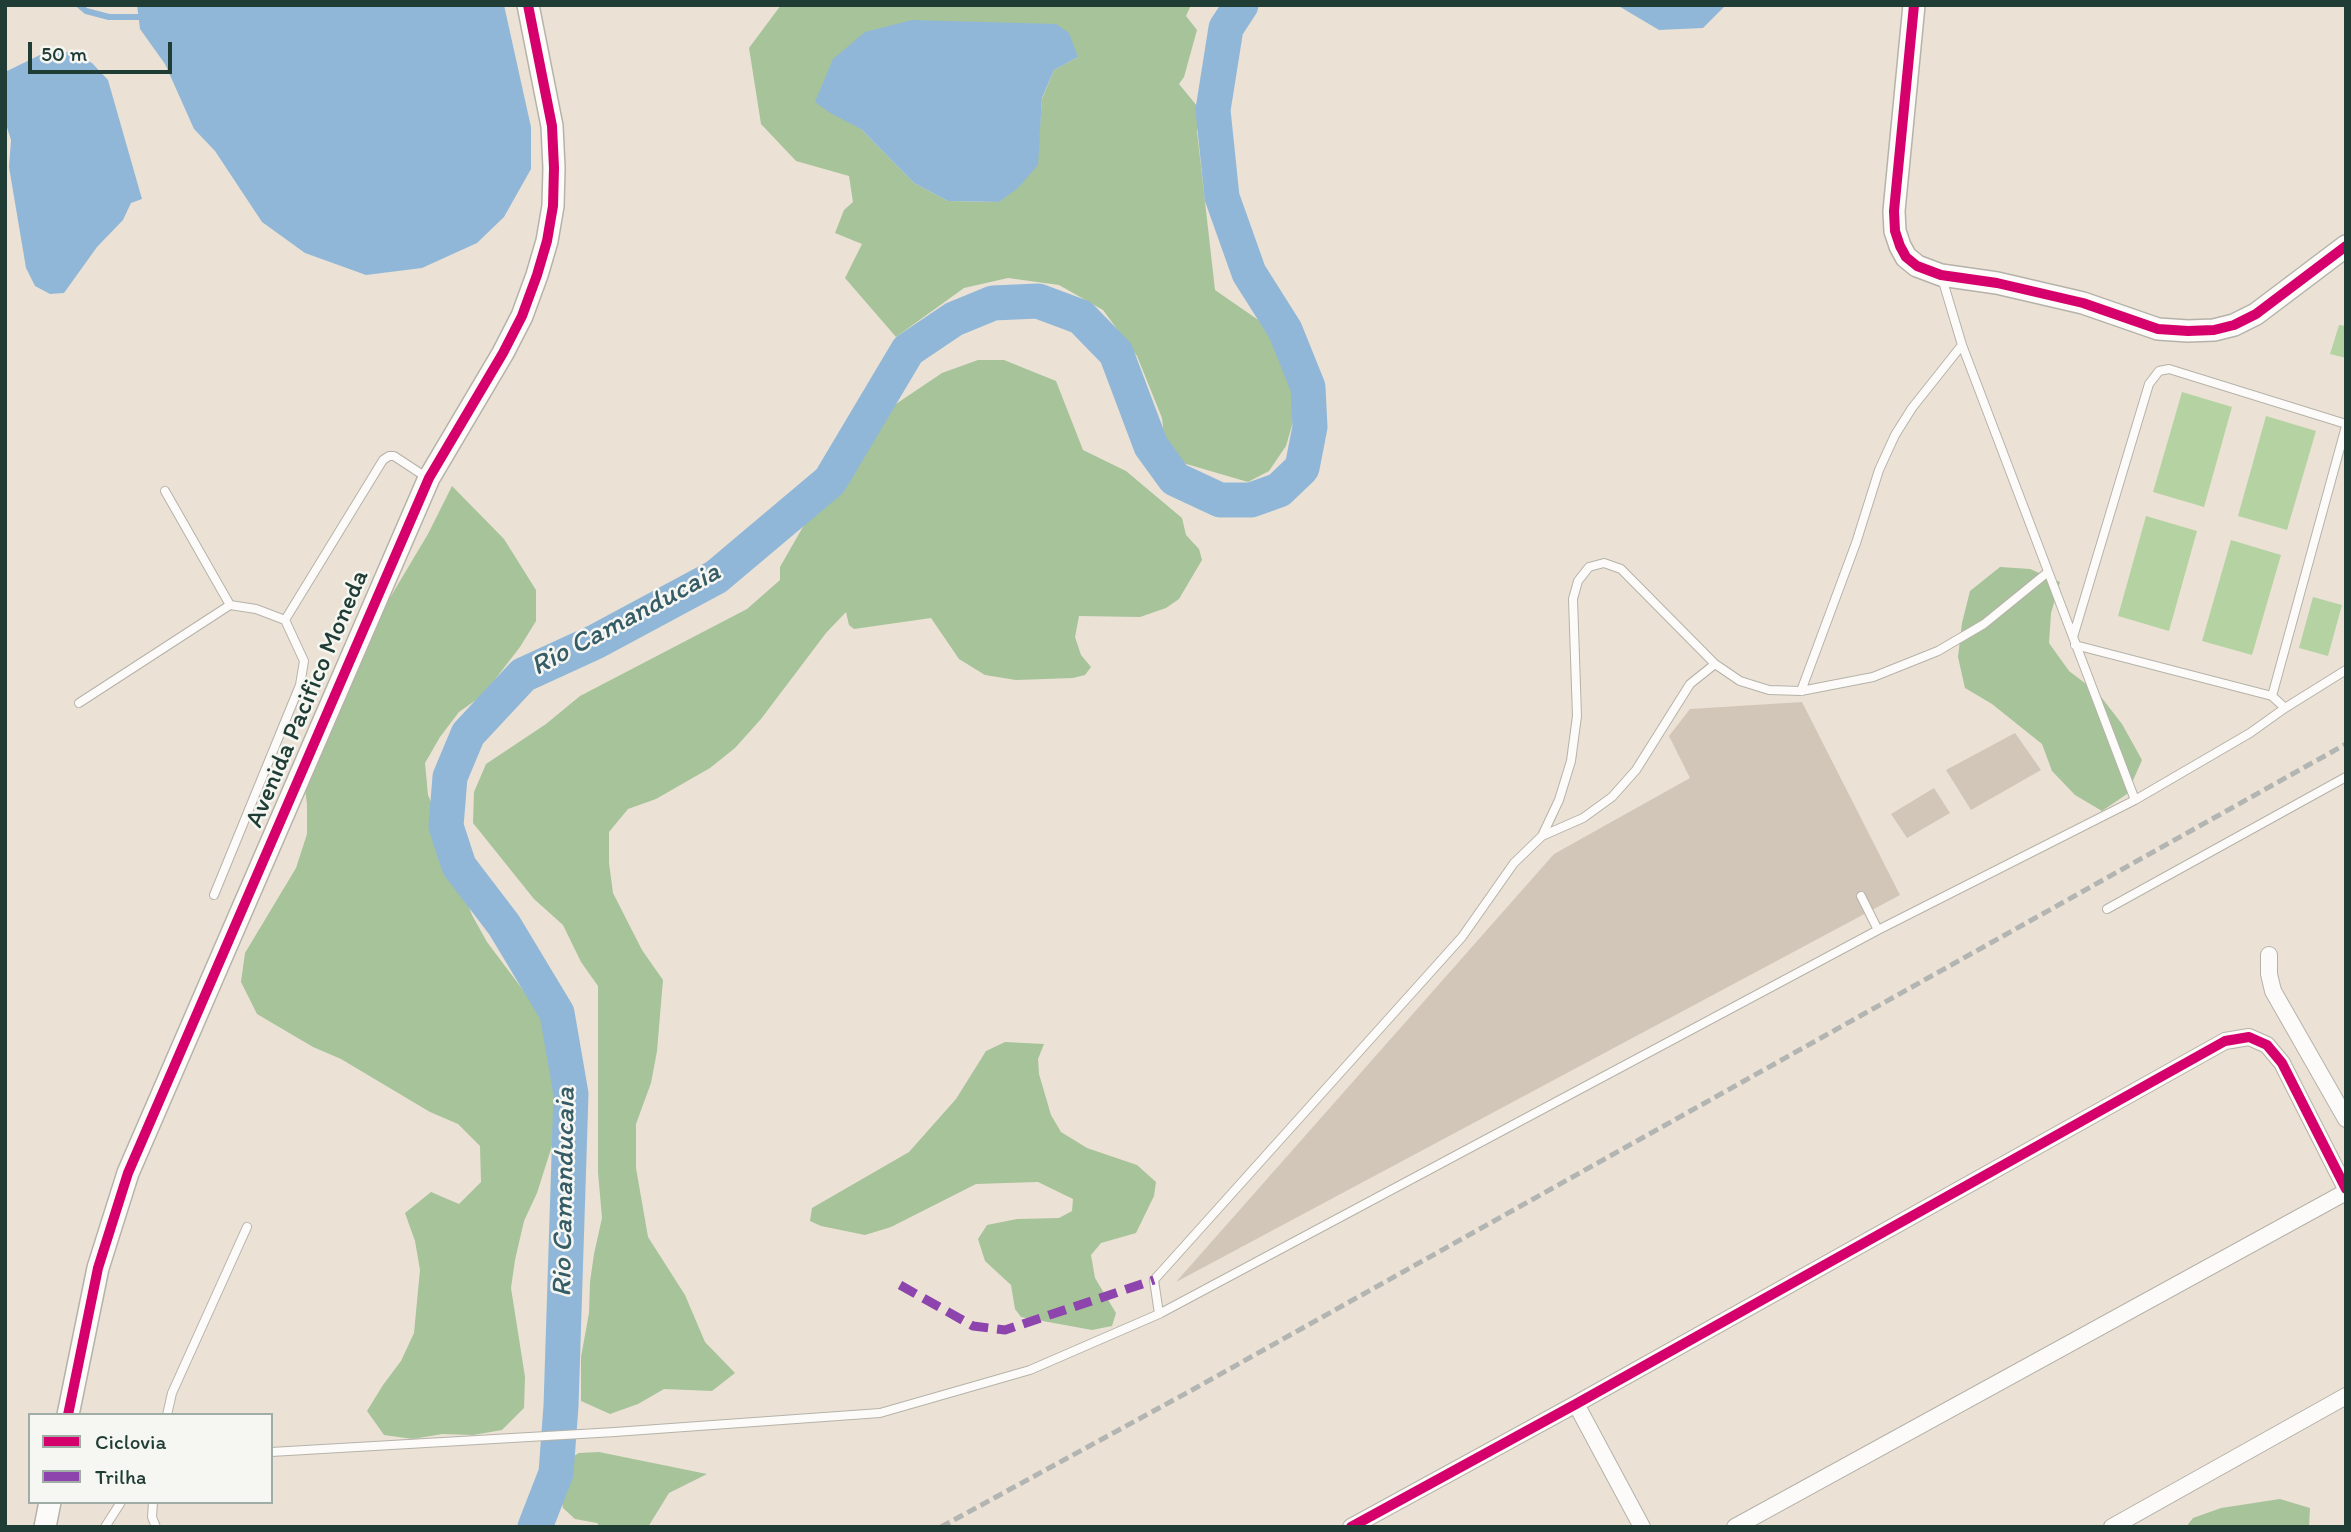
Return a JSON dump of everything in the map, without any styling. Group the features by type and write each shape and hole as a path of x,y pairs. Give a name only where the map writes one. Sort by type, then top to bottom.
{"street":[{"name":"Avenida Pacifico Moneda","path":"68,1413 98,1268 128,1174 429,478 522,316 547,241 553,206 552,126 528,5"},
{"path":"1914,5 1894,211 1895,231 1906,257 1917,267 1941,275 2032,290 2083,303 2158,328 2214,330 2234,325 2256,314 2346,246"},
{"path":"2269,955 2269,974 2273,990 2346,1119"},
{"path":"1351,1527 1576,1405 2225,1041 2249,1037 2267,1045 2282,1063 2346,1191 1735,1527"},
{"path":"2112,1527 2346,1396"},
{"path":"1576,1405 1642,1527"},
{"path":"45,1527 50,1504"}],"lane":[{"path":"1941,275 1962,345 2136,800"},
{"path":"1801,691 1856,543 1879,470 1895,435 1912,408 1962,345"},
{"path":"2074,642 2149,384 2159,371 2169,369 2346,425 2272,696"},
{"path":"285,620 383,460 394,456 429,478"},
{"path":"165,491 230,605"},
{"path":"1159,1314 1154,1280 1462,937 1508,872 1542,836 1559,800 1571,761 1577,716 1573,599 1578,581 1589,567 1604,563 1621,569 1715,664 1740,681 1769,690 1801,691 1872,677 1938,651 1984,624 2048,572"},
{"path":"79,703 230,605 256,609 285,620 304,661 300,685 214,895"},
{"path":"2074,642 2272,696 2285,708"},
{"path":"1542,836 1583,818 1612,797 1636,770 1690,684 1715,664"},
{"path":"273,1452 880,1413 1030,1370 1159,1314 1878,930 2136,800 2250,733 2346,670"},
{"path":"2107,909 2346,777"},
{"path":"1861,895 1878,930"},
{"path":"167,1413 172,1393 247,1227"},
{"path":"105,1527 120,1504"},
{"path":"153,1504 152,1517 156,1527"}],"green space":[{"path":"781,5 1191,5 1186,16 1197,30 1184,77 1179,84 1202,112 1197,131 1215,290 1280,335 1291,364 1298,405 1286,446 1269,471 1248,482 1183,463 1165,445 1162,418 1137,356 1103,310 1059,285 1008,278 964,288 896,337 845,278 862,244 835,233 844,210 853,202 849,176 796,161 761,124 749,48","holes":["1078,57 1054,70 1042,99 1037,165 999,202 948,201 914,183 861,129"]},
{"path":"2339,325 2346,326 2346,358 2330,354"},
{"path":"978,360 1004,360 1056,381 1083,450 1126,471 1182,518 1186,535 1199,549 1202,560 1179,599 1166,608 1140,617 1079,616 1075,637 1081,655 1091,667 1085,675 1073,678 1016,680 985,675 959,659 931,618 854,629 849,625 846,612 826,633 761,719 735,748 710,768 656,799 628,809 609,832 613,893 642,950 663,980 657,1051 651,1083 636,1124 636,1168 648,1237 685,1295 705,1342 735,1373 712,1391 664,1389 638,1404 610,1414 581,1401 581,1357 589,1313 594,1254 602,1218 598,1172 598,986 581,962 563,925 534,899 473,823 474,792 486,764 546,724 580,696 747,609 780,580 780,567 828,483 890,408 942,373"},
{"path":"2182,392 2232,407 2204,507 2153,492"},
{"path":"2266,416 2316,431 2287,530 2238,516"},
{"path":"452,486 504,539 536,590 536,621 520,647 483,695 459,712 440,737 425,763 428,795 472,915 487,942 541,1014 551,1042 561,1101 557,1130 537,1193 524,1221 511,1288 525,1377 524,1408 502,1430 413,1439 384,1435 367,1411 401,1361 414,1333 420,1270 415,1241 405,1213 431,1192 459,1204 481,1182 480,1146 458,1124 430,1112 341,1059 313,1047 257,1014 241,982 245,953 296,868 307,834 303,774 366,630 391,596 428,534"},
{"path":"2146,516 2197,531 2169,631 2118,616"},
{"path":"2231,540 2281,555 2252,655 2202,641"},
{"path":"2000,567 2030,569 2060,582 2051,613 2049,643 2069,671 2098,693 2122,724 2142,760 2127,794 2102,811 2075,795 2052,771 2042,744 1992,704 1965,688 1958,657 1962,623 1970,591"},
{"path":"2313,597 2342,605 2328,656 2299,648"},
{"path":"1005,1042 1044,1044 1038,1059 1039,1074 1051,1115 1061,1132 1087,1148 1137,1165 1156,1182 1154,1196 1136,1233 1101,1243 1091,1255 1095,1278 1116,1313 1112,1326 1092,1330 1021,1317 1015,1309 1011,1285 985,1261 978,1239 987,1225 1017,1219 1059,1218 1072,1211 1073,1199 1038,1182 976,1184 891,1227 865,1235 821,1226 810,1221 812,1208 909,1152 956,1099 986,1051"},
{"path":"599,1452 707,1474 669,1493 648,1527 600,1527 597,1523 575,1519 563,1508 558,1479 564,1461 579,1453"},
{"path":"2280,1499 2310,1508 2309,1527 2186,1527 2193,1518 2221,1508"}],"water":[{"path":"137,5 504,5 531,127 531,169 504,217 477,243 422,268 366,275 305,253 262,222 215,151 194,129 165,64 140,29"},
{"path":"1617,5 1726,5 1703,28 1659,30"},
{"path":"912,20 1056,24 1069,33 1078,57 1054,70 1042,98 1038,165 1018,188 999,202 948,201 914,183 861,129 815,102 833,59 865,32"},
{"path":"71,52 92,63 108,80 142,199 131,203 123,220 97,247 64,293 50,294 35,286 26,268 9,167 11,140 5,121 5,72 44,53"}],"building":[{"path":"1802,702 1900,895 1176,1282 1554,854 1690,778 1669,736 1690,709"},
{"path":"2015,733 2041,770 1971,810 1946,770"},
{"path":"1934,788 1950,813 1907,838 1891,814"}],"waterway":[{"path":"79,5 86,11 109,17 144,17"},
{"name":"Rio Camanducaia","path":"535,1527 556,1473 561,1406 571,1094 557,1013 504,925 459,866 446,826 450,777 468,734 523,675 595,642 716,577 830,481 908,350 954,319 993,303 1038,301 1081,317 1116,353 1151,446 1175,479 1220,500 1251,500 1279,490 1302,468 1310,427 1308,387 1285,330 1249,273 1222,197 1213,110 1226,28 1241,5"}],"railway":[{"path":"941,1527 1192,1390 2346,744"}],"marked path":[{"path":"900,1285 973,1326 1005,1330 1154,1280"}],"cycle path":[{"path":"68,1413 98,1268 128,1173 429,478 503,353 522,316 537,275 553,206 554,168 552,126 528,5"},
{"path":"1914,5 1894,211 1895,231 1900,246 1906,257 1917,266 1941,275 1997,283 2083,303 2158,329 2214,330 2234,325 2256,314 2346,246"},
{"path":"1351,1527 2225,1041 2249,1037 2267,1045 2282,1063 2346,1189"}]}
